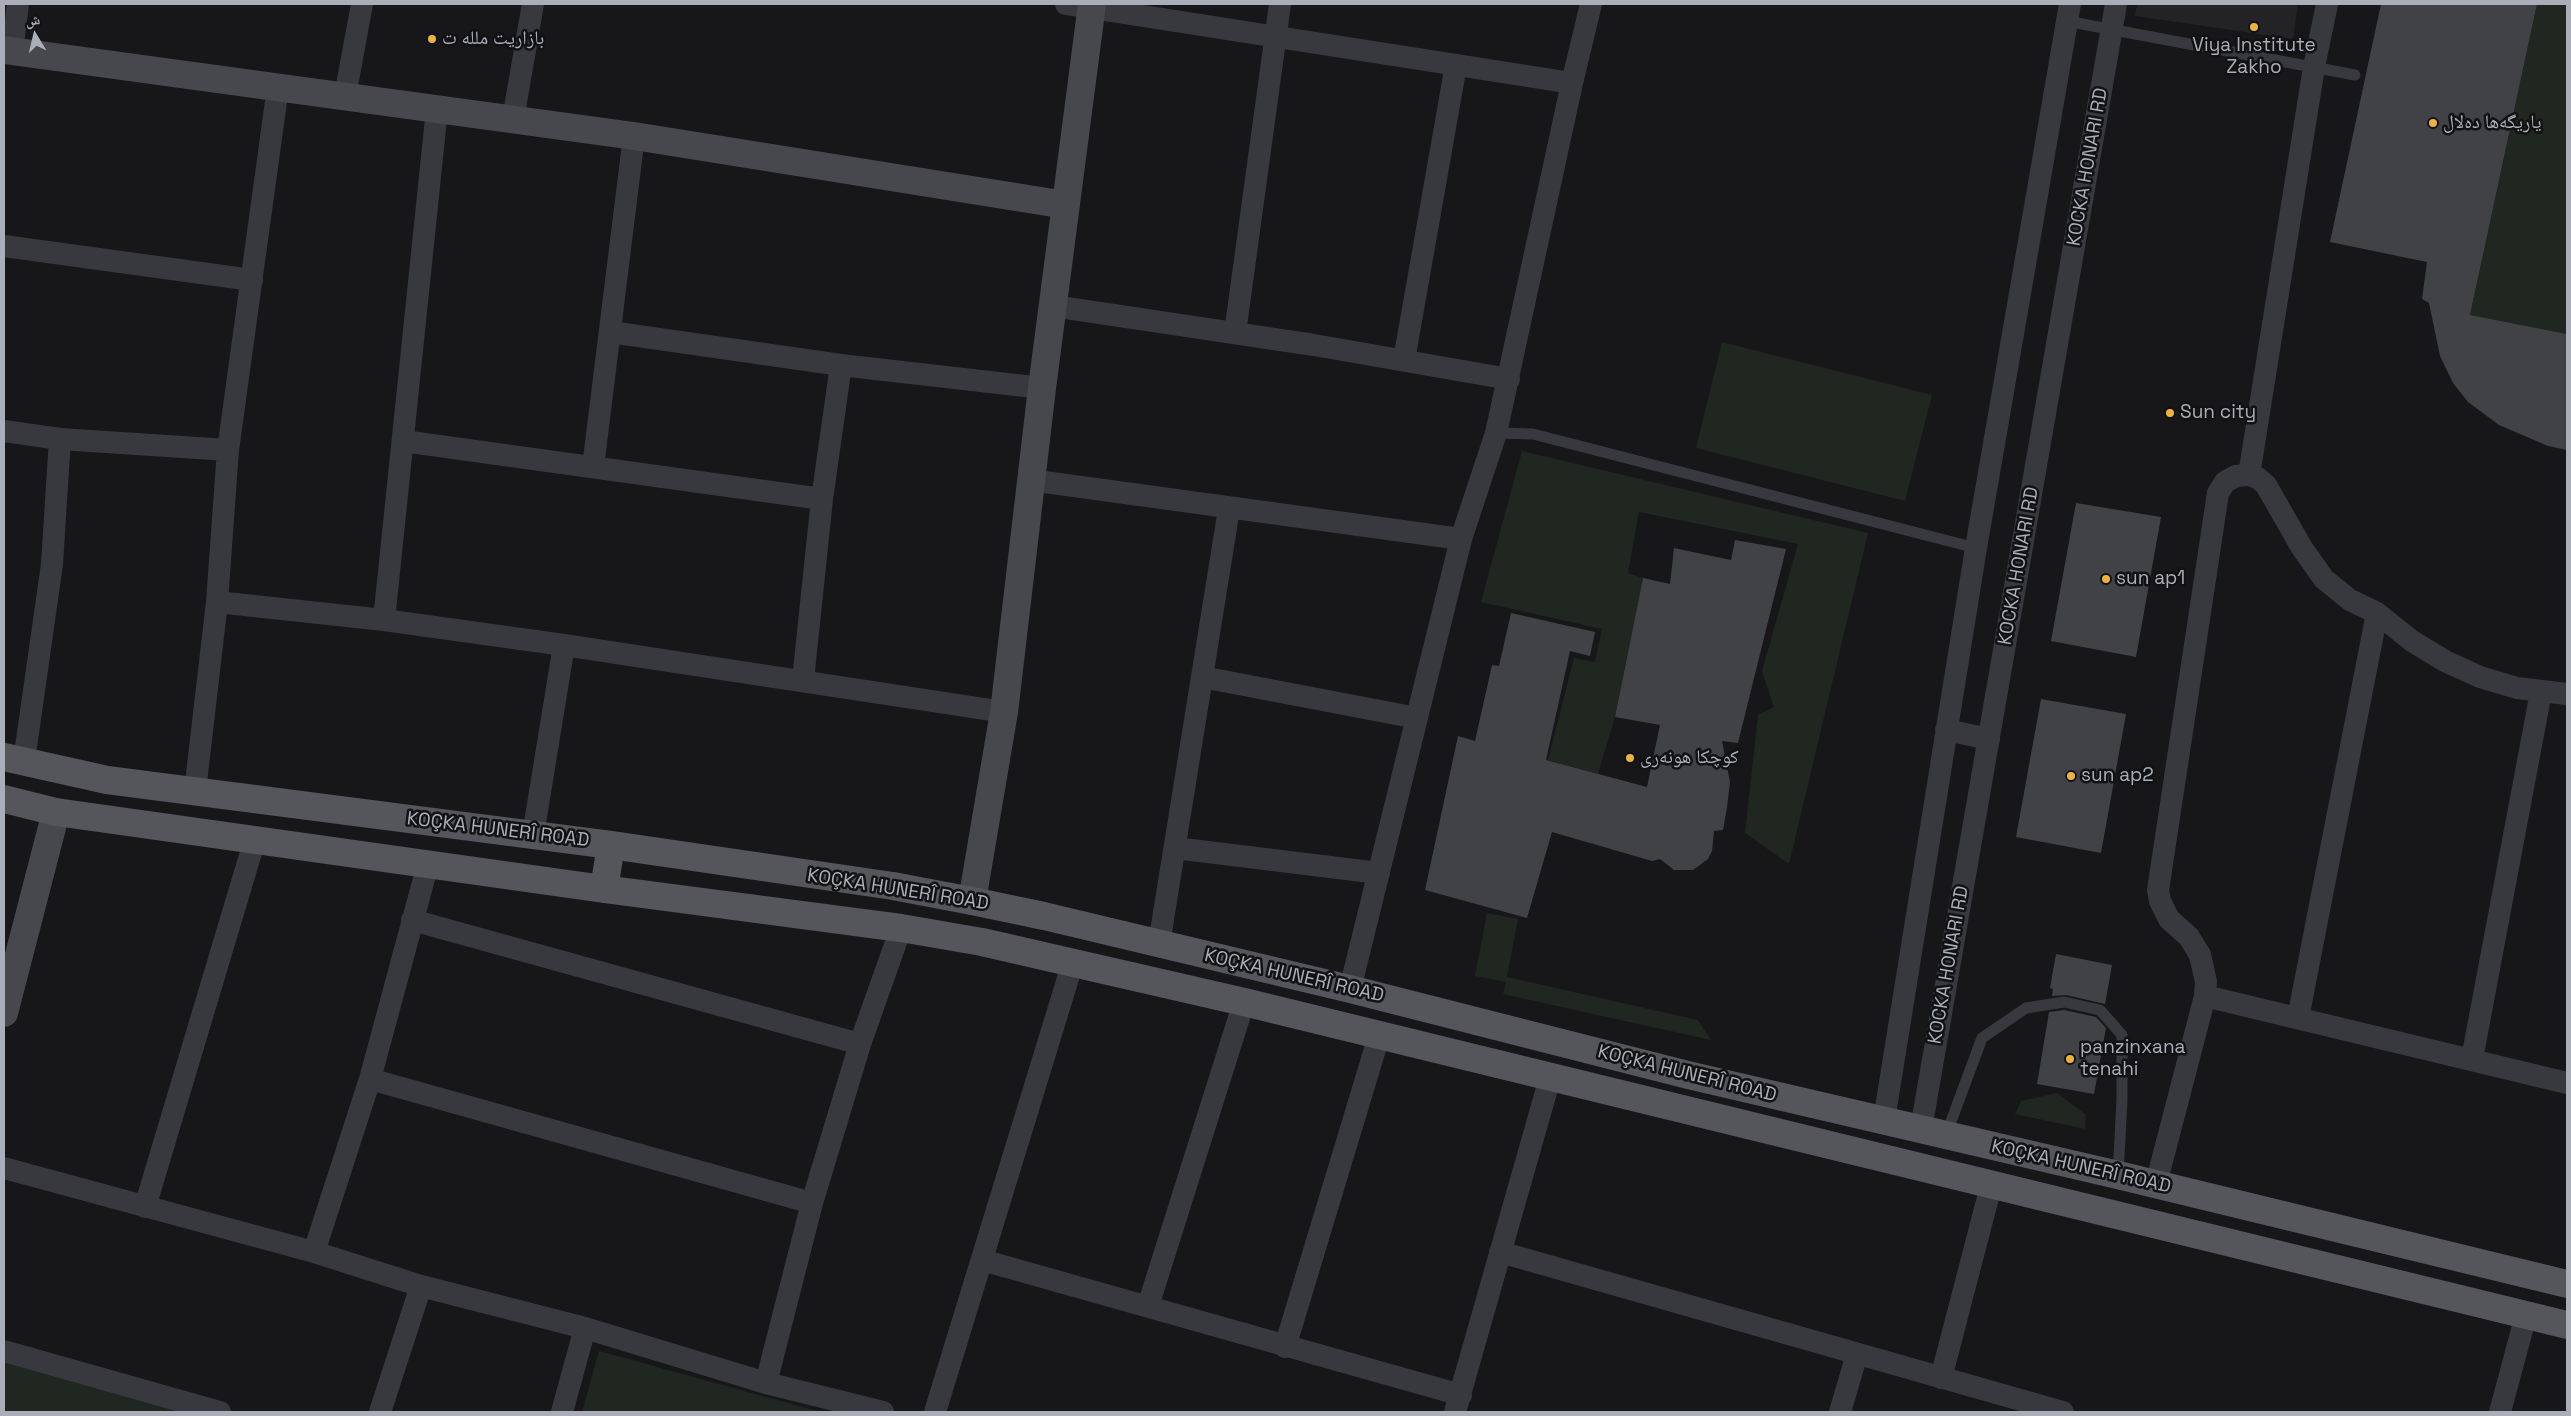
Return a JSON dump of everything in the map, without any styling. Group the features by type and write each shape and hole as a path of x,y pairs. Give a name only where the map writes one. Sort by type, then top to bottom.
{"main road":[{"name":"KOÇKA HUNERÎ ROAD","path":"14,759 107,780 611,845 893,886 972,901 1350,989 1688,1075 2156,1184 2567,1284"},
{"path":"4,800 56,812 604,889 901,928 982,942 1244,1002 1991,1186 2567,1325"},
{"path":"604,889 611,845"}],"street":[{"path":"18,4 8,50 634,136 1066,205"},
{"path":"345,96 362,4"},
{"path":"512,119 533,4"},
{"path":"1235,333 1280,4"},
{"path":"1350,989 1461,539 1496,433 1591,4"},
{"name":"KOCKA HONARI RD","path":"1934,1132 1989,740 2116,4"},
{"path":"2249,475 2314,67 2327,4"},
{"path":"972,901 1004,712 1030,480 1066,205 1083,5 1275,38 1572,83"},
{"name":"KOCKA HONARI RD","path":"1884,1120 1976,548 2068,12"},
{"path":"1404,360 1456,65"},
{"path":"195,791 217,602 228,450 278,87"},
{"path":"384,620 437,109"},
{"path":"593,467 634,136"},
{"path":"4,246 252,280"},
{"path":"1053,306 1404,360 1509,379"},
{"path":"610,332 840,365 1042,388"},
{"path":"803,680 822,499 840,365"},
{"path":"4,431 60,439 228,450"},
{"path":"14,759 52,564 60,439"},
{"path":"403,441 822,499"},
{"path":"2156,1184 2205,996 2204,968 2200,955 2189,937 2168,919 2160,901 2159,885 2218,493 2225,482 2236,476 2249,475 2258,478 2266,485 2302,548 2324,579 2350,600 2377,613 2412,641 2445,661 2480,677 2517,688 2567,694"},
{"path":"1030,480 1229,509 1461,539"},
{"path":"1159,944 1229,509"},
{"path":"217,602 384,620 564,645 1004,712"},
{"path":"2298,1018 2377,613"},
{"path":"533,835 564,645"},
{"path":"1202,677 1417,718"},
{"path":"2472,1059 2541,692"},
{"path":"1946,730 1989,740"},
{"path":"4,1013 56,812"},
{"path":"145,1207 255,839"},
{"path":"1175,848 1379,873"},
{"path":"314,1252 370,1078 428,864"},
{"path":"412,920 860,1044"},
{"path":"766,1383 812,1203 860,1044 901,928"},
{"path":"936,1412 1073,962"},
{"path":"2205,996 2567,1083"},
{"path":"1148,1306 1244,1002"},
{"path":"1285,1347 1379,1036"},
{"path":"370,1078 812,1203"},
{"path":"982,1260 1148,1306 1285,1347 1458,1404 1550,1078"},
{"path":"4,1168 314,1252 420,1286 585,1328 847,1408 883,1412"},
{"path":"1942,1378 1991,1186"},
{"path":"1500,1252 1942,1378 2027,1407 2064,1412"},
{"path":"380,1412 420,1286"},
{"path":"2500,1412 2526,1315"},
{"path":"562,1412 585,1328"},
{"path":"4,1351 220,1412"},
{"path":"1840,1412 1856,1354"}],"lane":[{"path":"2068,12 2112,30 2355,75"},
{"path":"1496,433 1533,434 1976,548"},
{"path":"1934,1132 1982,1038 2026,1008 2064,1002 2100,1010 2122,1035 2122,1100 2118,1175"}],"shaded area":[{"name":"Viya Institute Zakho","path":"2137,4 2298,4 2293,39 2135,16"},
{"path":"2537,4 2567,4 2567,334 2470,315"},
{"path":"1722,342 1932,395 1905,501 1696,448"},
{"path":"1522,451 1868,533 1789,864 1745,833 1758,715 1774,707 1762,671 1798,544 1639,512 1628,573 1643,578 1615,717 1598,774 1548,760 1574,658 1595,662 1602,629 1481,602"},
{"path":"1487,913 1518,919 1507,977 1698,1020 1711,1040 1503,994 1506,982 1475,976"},
{"path":"2057,1093 2086,1115 2085,1129 2015,1114 2021,1101"},
{"path":"599,1351 821,1412 582,1412"},
{"path":"4,1361 182,1412 4,1412"}],"building":[{"name":"یاریگەها دەلال","path":"2381,4 2537,4 2470,315 2567,334 2567,450 2548,446 2499,425 2468,402 2453,383 2440,356 2429,303 2422,299 2427,262 2330,242"},
{"name":"sun ap1","path":"2076,503 2161,517 2136,657 2051,641"},
{"path":"1735,540 1786,549 1738,743 1722,741 1730,782 1723,830 1714,831 1712,851 1708,859 1693,870 1674,870 1660,859 1652,861 1552,832 1527,918 1425,890 1458,736 1475,741 1492,665 1499,666 1511,613 1595,632 1590,656 1570,651 1546,760 1647,787 1660,725 1615,717 1643,578 1670,584 1674,548 1731,560"},
{"name":"sun ap2","path":"2041,699 2126,714 2101,853 2016,837"},
{"path":"2056,954 2112,965 2105,1004 2066,995 2052,996 2053,989 2050,988"},
{"path":"2064,1010 2096,1017 2106,1028 2094,1094 2037,1084 2049,1012"}],"place":[{"name":"Viya Institute Zakho","path":"2254,27"},
{"name":"بازاريت ملله ت","path":"432,39"},
{"name":"یاریگەها دەلال","path":"2433,123"},
{"name":"Sun city","path":"2170,413"},
{"name":"sun ap1","path":"2106,579"},
{"name":"كوچكا هونەری","path":"1630,758"},
{"name":"sun ap2","path":"2071,776"},
{"name":"panzinxana tenahi","path":"2070,1059"}]}
